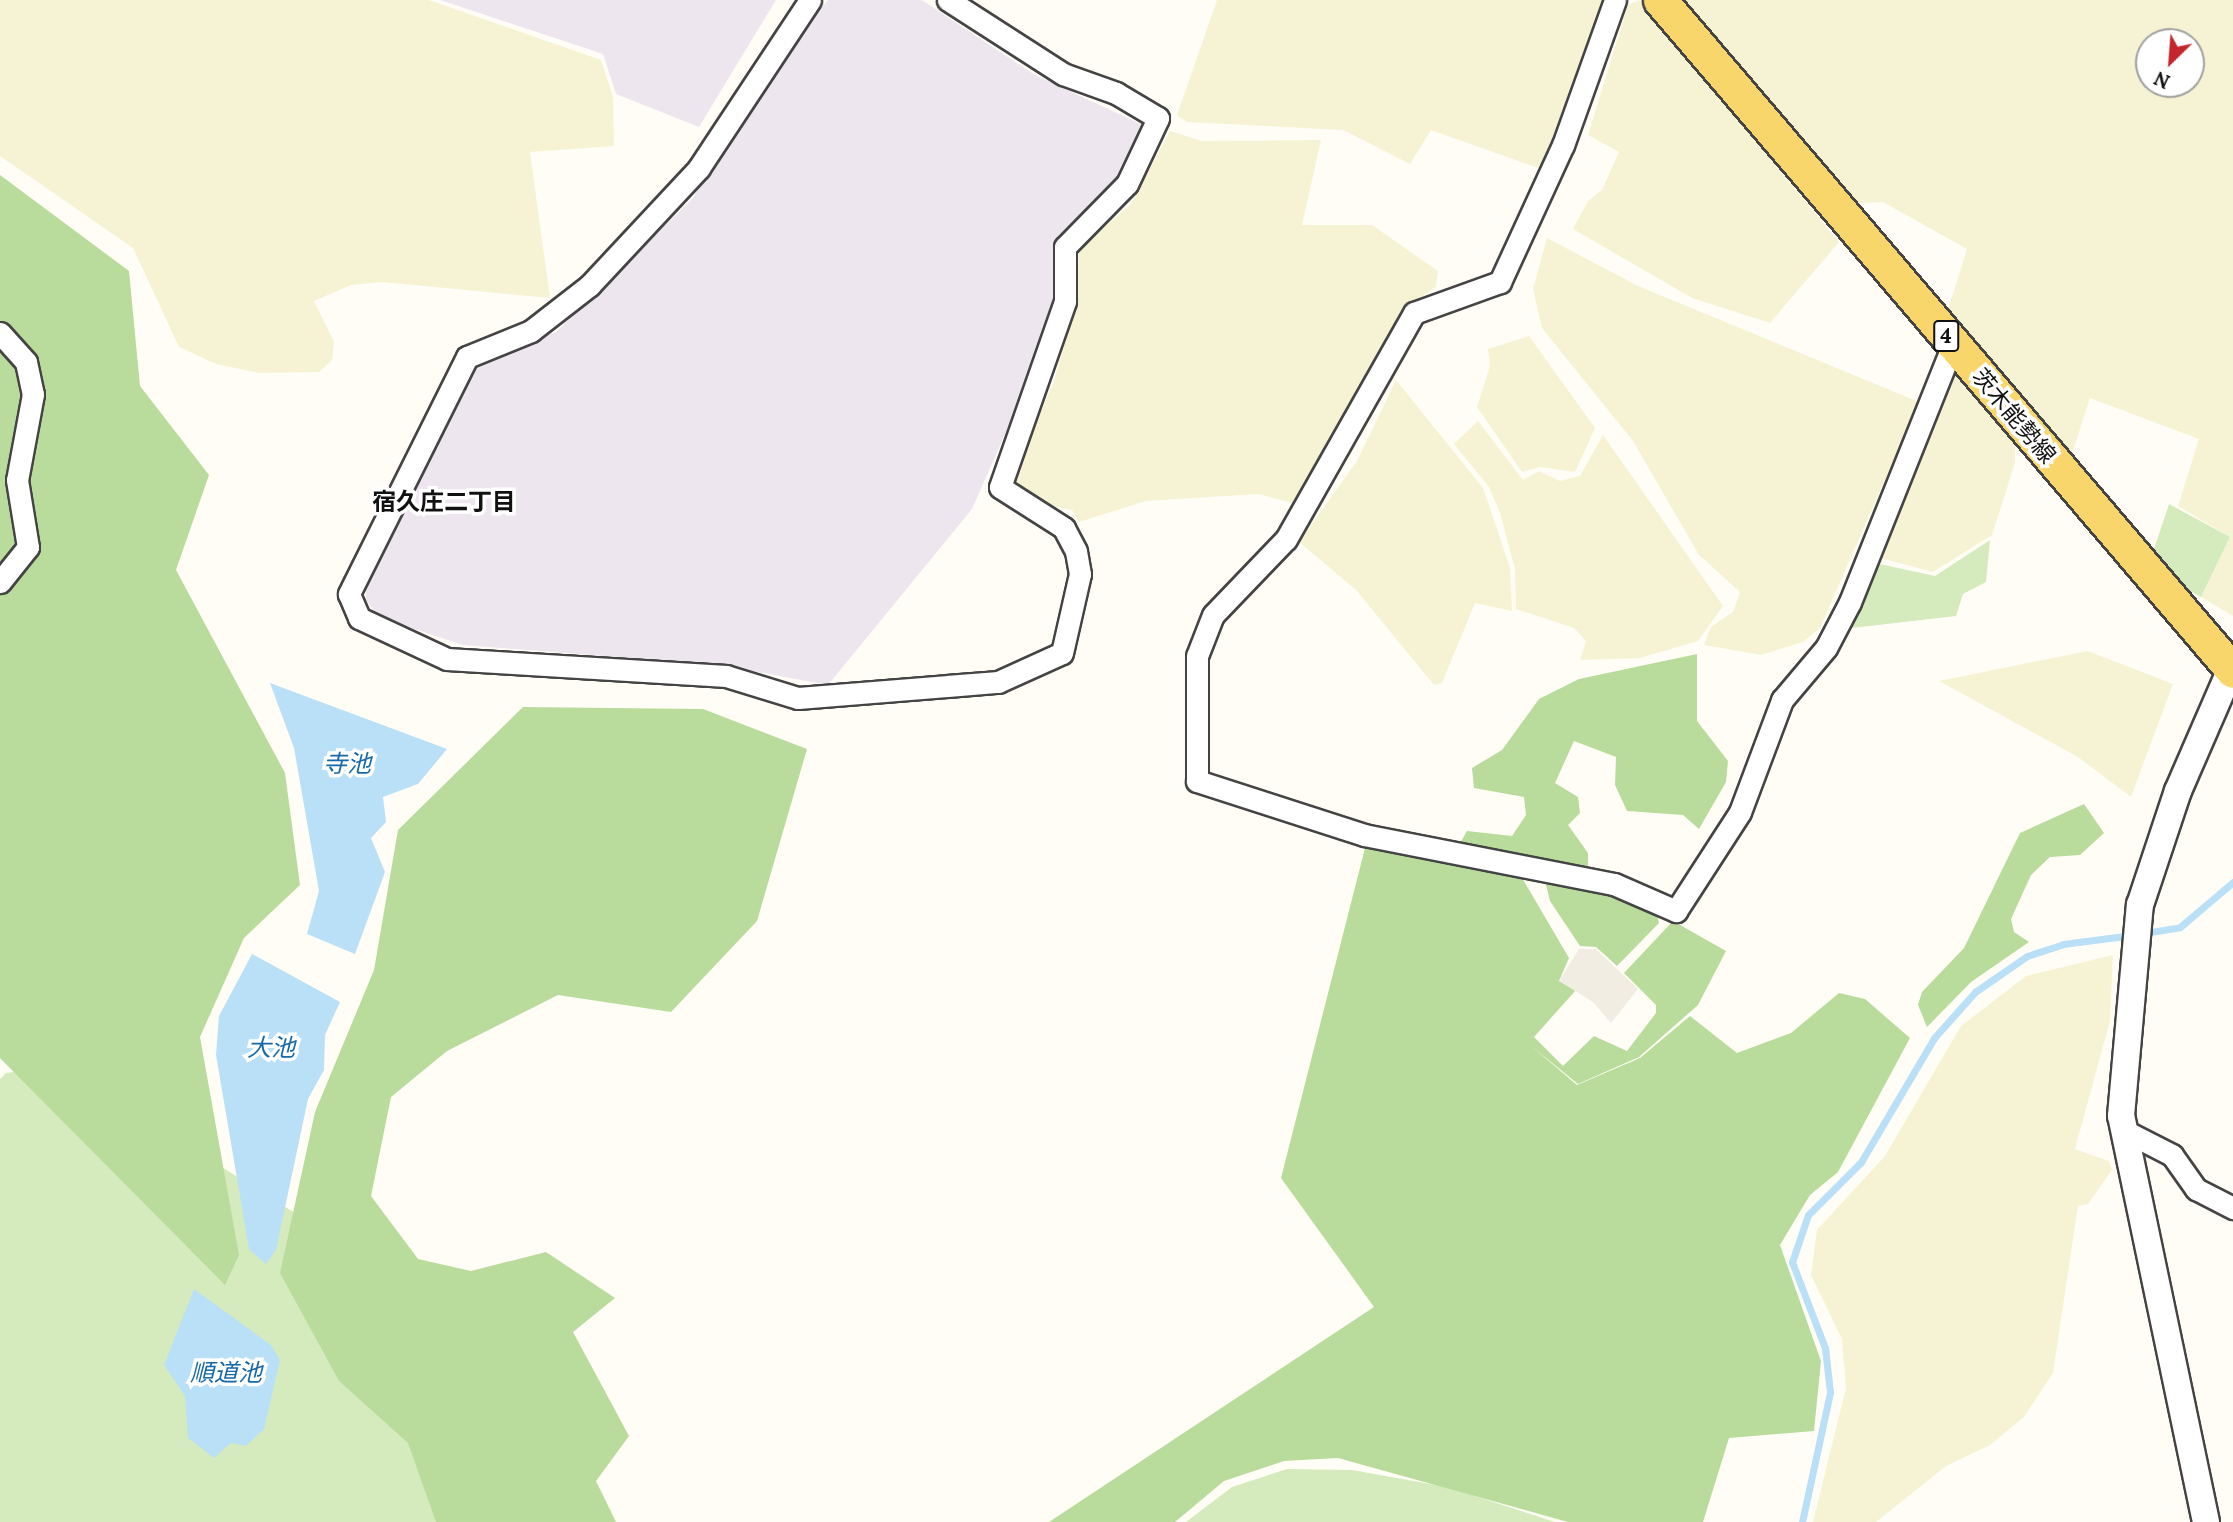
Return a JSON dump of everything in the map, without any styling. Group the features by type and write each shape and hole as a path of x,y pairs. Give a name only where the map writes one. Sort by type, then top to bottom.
{"main road":[{"name":"茨木能勢線","path":"1660,0 2232,670"}],"street":[{"path":"810,0 699,168 590,285 531,331 467,357 348,594 359,618 447,659 726,676 798,698 998,682 1062,653 1080,574 1076,551 1064,528 1000,487 1065,302 1065,247 1127,184 1158,118 1116,93 1063,74 948,0"},
{"path":"1615,0 1563,145 1500,282 1415,313 1286,539 1213,615 1197,656 1197,781 1364,835 1614,884 1676,911 1740,812 1782,700 1826,648 1850,601 1953,344"},
{"path":"0,333 26,362 33,394 17,480 28,547 0,583"},
{"path":"2206,1522 2125,1131 2136,931 2178,792 2232,670"},
{"path":"2125,1131 2172,1155 2196,1189 2233,1208"}],"shaded area":[{"path":"0,0 429,0 601,60 613,97 614,146 530,152 550,298 383,282 351,285 314,301 334,342 332,360 319,372 259,373 216,364 179,347 133,248 0,156"},
{"path":"440,0 776,0 699,127 616,94 603,54"},
{"path":"828,0 922,0 1035,75 1145,126 1121,182 1058,236 1054,301 1034,368 972,509 828,685 720,665 463,645 378,617 366,600 366,584 463,383 481,360 556,332 693,198 761,83"},
{"path":"1217,0 1603,0 1544,170 1431,130 1410,164 1343,130 1187,122 1177,115"},
{"path":"1639,0 1839,242 1770,323 1692,298 1573,229 1588,201 1602,190 1619,152 1588,135 1628,5"},
{"path":"1674,0 2233,0 2233,616 2201,597 2230,537 2178,506 2199,439 2090,398 2069,463 1946,316 1967,249 1883,202 1846,204"},
{"path":"1170,131 1202,141 1321,140 1302,225 1372,225 1438,271 1436,287 1406,307 1297,504 1258,494 1146,501 1079,522 1072,510 1039,503 1014,487 1013,473 1054,382 1077,295 1079,250 1131,204"},
{"path":"1547,238 1638,286 1919,402 1820,628 1803,642 1761,655 1704,645 1711,627 1733,612 1740,592 1699,555 1633,441 1542,328 1533,289"},
{"path":"1529,336 1595,428 1575,472 1540,467 1522,472 1477,407 1490,366 1488,349"},
{"path":"1957,366 2015,436 2015,463 1992,535 1933,572 1876,557"},
{"path":"1396,380 1483,488 1510,568 1512,611 1475,603 1442,683 1434,685 1356,590 1299,542 1357,461"},
{"path":"1478,421 1523,480 1539,471 1560,481 1580,476 1603,435 1723,606 1698,641 1640,658 1580,660 1586,641 1574,628 1516,609 1515,569 1500,513 1489,487 1454,444"},
{"path":"2088,651 2173,684 2131,797 2078,757 1939,681"},
{"path":"1579,949 1596,949 1638,989 1611,1023 1593,1002 1559,981"},
{"path":"2113,955 2110,1021 2075,1149 2109,1161 2112,1170 2088,1204 2078,1206 2053,1373 2024,1417 1990,1445 1946,1466 1876,1522 1813,1522 1846,1388 1842,1339 1811,1275 1817,1230 1885,1156 1961,1026 2026,976"}],"green space":[{"path":"0,175 129,271 140,386 209,475 176,570 285,773 300,885 244,938 200,1037 239,1255 225,1285 0,1058"},
{"path":"2169,504 2230,537 2201,597 2175,583 2152,555"},
{"path":"1990,540 1986,582 1963,594 1956,616 1852,628 1875,563 1935,576"},
{"path":"1697,654 1697,721 1728,761 1726,782 1699,829 1683,815 1627,811 1615,785 1616,757 1574,741 1555,783 1578,797 1580,813 1568,825 1588,853 1588,869 1458,847 1467,831 1512,836 1526,815 1524,797 1474,788 1472,768 1502,750 1539,699 1579,679"},
{"path":"523,707 703,709 807,749 757,921 671,1012 558,995 447,1051 391,1097 371,1196 418,1259 471,1271 546,1252 615,1298 573,1332 629,1436 596,1481 616,1522 436,1522 408,1443 339,1381 280,1273 315,1112 374,970 398,830"},
{"path":"2084,804 2104,833 2080,855 2050,857 2031,875 2011,919 2014,932 2029,942 1971,982 1927,1027 1918,1005 1922,992 1964,948 2020,833"},
{"path":"1365,848 1521,876 1569,958 1559,981 1576,990 1534,1037 1563,1066 1594,1036 1627,1051 1656,1013 1656,1005 1624,973 1673,921 1726,951 1698,1005 1639,1057 1578,1084 1530,1045 1577,1085 1640,1058 1690,1016 1737,1053 1791,1033 1839,993 1865,999 1910,1038 1838,1172 1810,1195 1780,1245 1821,1361 1814,1431 1729,1438 1703,1522 1568,1522 1338,1458 1284,1461 1224,1481 1175,1522 1049,1522 1374,1307 1281,1178"},
{"path":"1545,881 1613,895 1657,915 1659,923 1617,966 1596,947 1580,946 1550,901"},
{"path":"61,1066 346,1245 471,1522 0,1522 0,1079 6,1073"},
{"path":"1287,1469 1352,1470 1447,1487 1555,1522 1186,1522 1232,1487"}],"water":[{"name":"寺池","path":"270,683 447,749 418,784 383,797 386,822 371,838 385,872 355,954 307,934 319,891 294,748"},
{"name":"大池","path":"252,954 340,1002 325,1035 324,1070 308,1099 276,1250 266,1264 249,1249 216,1055 219,1016"},
{"name":"順道池","path":"194,1289 271,1345 280,1360 264,1429 246,1446 231,1443 214,1458 188,1438 185,1396 164,1365"}],"waterway":[{"path":"2144,933 2180,927 2233,882"},
{"path":"1802,1522 1830,1392 1825,1348 1792,1262 1808,1215 1861,1162 1934,1038 1975,992 2027,956 2063,944 2132,935"}],"district":[{"name":"宿久庄二丁目","path":"444,502"}]}
